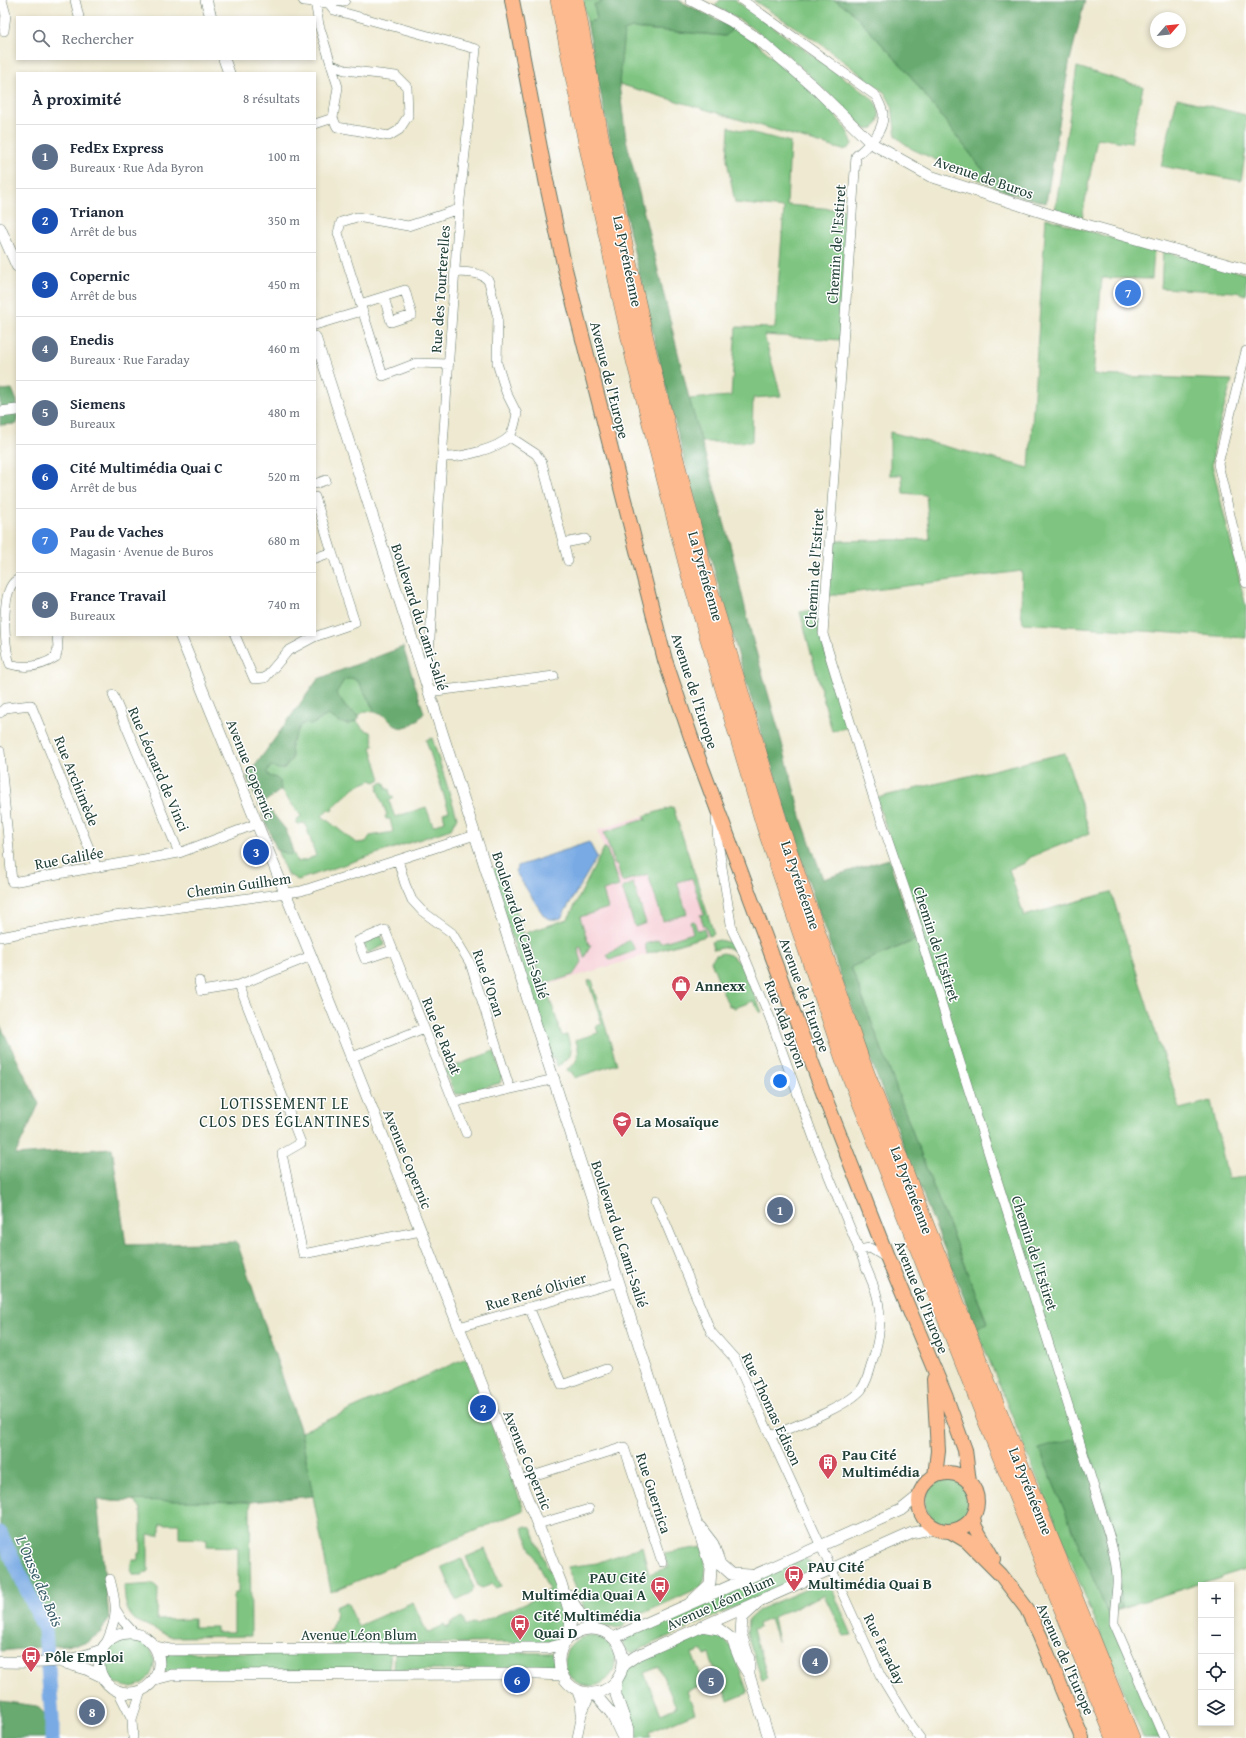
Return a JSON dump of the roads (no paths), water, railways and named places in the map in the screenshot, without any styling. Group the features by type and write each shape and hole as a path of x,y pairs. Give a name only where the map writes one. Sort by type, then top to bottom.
{"highway":[{"name":"La Pyrénéenne","path":"559,0 587,143 634,361 691,578 765,826 845,1062 988,1425 1115,1738"},
{"name":"La Pyrénéenne","path":"575,0 601,141 649,357 704,572 779,823 860,1058 999,1413 1132,1738"}],"main road":[{"name":"Avenue de l'Europe","path":"512,0 556,228 647,594 676,693 830,1110 888,1259 945,1395 965,1450 969,1482"},
{"name":"Avenue de l'Europe","path":"932,1367 936,1396 938,1450 935,1476"},
{"path":"953,1473 969,1482 976,1495 977,1503 973,1517 961,1528 950,1531 935,1528 925,1519 919,1500 920,1494 929,1481 935,1476 953,1473"},
{"name":"Avenue de l'Europe","path":"973,1517 975,1527 982,1541 1002,1575 1019,1598 1033,1621 1082,1738"},
{"name":"Avenue de l'Europe","path":"950,1531 967,1541 1002,1575"}],"street":[{"path":"2,0 6,15 4,31"},
{"path":"76,0 79,16"},
{"path":"206,0 211,16"},
{"path":"316,16 310,1 328,2 344,0"},
{"name":"Avenue de Buros","path":"691,0 731,21 757,38 814,87 871,143 930,176 1051,215 1246,270"},
{"name":"Chemin de l'Estiret","path":"742,0 876,96 883,114 881,127 871,143 856,156 823,634 873,796 913,915 1109,1535 1116,1563 1117,1584 1114,1604 1114,1623 1164,1738"},
{"name":"Rue des Tourterelles","path":"328,2 334,10 476,49 459,209 428,690"},
{"path":"316,17 338,87 333,118 337,128 389,136 399,130 408,116 407,87 396,76 345,70 332,65"},
{"path":"224,60 229,72"},
{"path":"336,78 345,70"},
{"path":"316,124 333,118"},
{"path":"449,364 417,363 383,376 338,233 341,222 357,217 408,226 459,209"},
{"path":"0,228 16,264"},
{"path":"444,457 451,457 478,451 500,444 510,437 517,414 506,392 497,363 498,318 489,282 480,274 455,272"},
{"path":"316,326 361,308 384,296"},
{"name":"Boulevard du Cami-Salié","path":"316,340 555,1079 711,1569 710,1584 690,1603"},
{"path":"1246,351 1218,464 1246,583"},
{"path":"0,412 16,410"},
{"path":"510,437 536,454 542,463 568,561"},
{"path":"316,484 326,480"},
{"path":"236,636 254,679 260,679 265,678 288,651 314,637 355,623 316,500"},
{"path":"564,543 585,539"},
{"path":"316,558 332,552"},
{"path":"16,580 12,582 5,590 3,599 6,651 10,664 21,668 46,663 56,657 58,647 57,636"},
{"name":"Avenue Copernic","path":"180,636 311,956 350,1058 421,1231 561,1583 571,1617 567,1641"},
{"path":"428,690 554,676"},
{"name":"Rue Léonard de Vinci","path":"113,695 179,853"},
{"name":"Rue Archimède","path":"0,713 5,708 31,705 97,868"},
{"name":"Rue Galilée","path":"0,751 12,882 179,853 256,824"},
{"name":"Rue Ada Byron","path":"715,802 718,842 732,930 742,948 770,1018 817,1147 880,1304 881,1318 878,1340 868,1378 860,1390 849,1400 771,1436"},
{"name":"Chemin Guilhem","path":"0,937 114,916 301,891 475,835"},
{"name":"Rue d'Oran","path":"398,860 404,884 412,900 422,910 452,933 470,963 510,1089"},
{"name":"Rue de Rabat","path":"392,950 466,1134"},
{"path":"199,981 200,991 239,985 311,956"},
{"path":"239,985 301,1143 282,1154 303,1254 421,1231"},
{"path":"350,1058 424,1028"},
{"path":"454,1102 555,1079"},
{"name":"Rue Thomas Edison","path":"656,1200 710,1332 735,1359 820,1546"},
{"path":"858,1250 870,1248 888,1259"},
{"name":"Rue René Olivier","path":"459,1327 619,1282"},
{"path":"529,1307 562,1386 606,1369"},
{"name":"Rue Guernica","path":"520,1480 624,1447 662,1562"},
{"name":"Avenue Léon Blum","path":"613,1638 901,1510 920,1494"},
{"path":"538,1524 589,1510"},
{"name":"Boulevard du Cami-Salié","path":"697,1524 714,1544 720,1564 725,1569 731,1574 752,1576"},
{"name":"Avenue Léon Blum","path":"623,1665 636,1656 831,1568 912,1533 935,1528"},
{"path":"820,1546 831,1568"},
{"name":"Rue Faraday","path":"831,1568 880,1675 920,1738"},
{"path":"110,1578 116,1610 114,1625 99,1658 101,1676 106,1683 118,1691 126,1693 141,1691"},
{"name":"Avenue Copernic","path":"561,1583 580,1614 593,1629"},
{"path":"749,1675 749,1659 741,1634 742,1618 763,1599"},
{"path":"116,1610 123,1621 134,1633"},
{"path":"701,1626 719,1629 732,1639 741,1662 749,1675 769,1738"},
{"path":"593,1629 604,1632 613,1638 619,1646 623,1665 621,1673 610,1687 593,1693 576,1689 568,1683 563,1675 560,1665 560,1654 567,1641 584,1630 593,1629"},
{"path":"0,1662 58,1662 87,1656 119,1634 134,1633 142,1635 155,1647 159,1663 155,1679"},
{"name":"Avenue Léon Blum","path":"155,1647 178,1650 548,1648 567,1641"},
{"path":"58,1662 86,1669 101,1676"},
{"path":"133,1738 132,1719 141,1691 155,1679 171,1675 563,1675"},
{"path":"616,1681 616,1695 628,1729 628,1738"},
{"path":"576,1689 580,1700 582,1714 578,1738"},
{"path":"118,1691 132,1719"},
{"path":"582,1714 593,1693"},
{"path":"593,1693 611,1713 623,1738"}],"water":[{"path":"589,842 597,857 561,918 552,919 544,916 515,871 518,866"}],"waterway":[{"name":"L'Ousse des Bois","path":"0,1533 45,1630 52,1717 52,1738"}],"place":[{"name":"Pau de Vaches","path":"1128,293"},
{"name":"Copernic","path":"256,852"},
{"name":"Annexx","path":"681,1002"},
{"name":"La Mosaïque","path":"622,1138"},
{"name":"FedEx Express","path":"780,1210"},
{"name":"Trianon","path":"483,1408"},
{"name":"Pau Cité Multimédia","path":"828,1480"},
{"name":"PAU Cité Multimédia Quai B","path":"794,1592"},
{"name":"PAU Cité Multimédia Quai A","path":"660,1603"},
{"name":"Cité Multimédia Quai D","path":"520,1641"},
{"name":"Enedis","path":"815,1661"},
{"name":"Pôle Emploi","path":"31,1673"},
{"name":"Cité Multimédia Quai C","path":"517,1680"},
{"name":"Siemens","path":"711,1681"},
{"name":"France Travail","path":"92,1712"}],"district":[{"name":"LOTISSEMENT LE CLOS DES ÉGLANTINES","path":"285,1112"}]}
